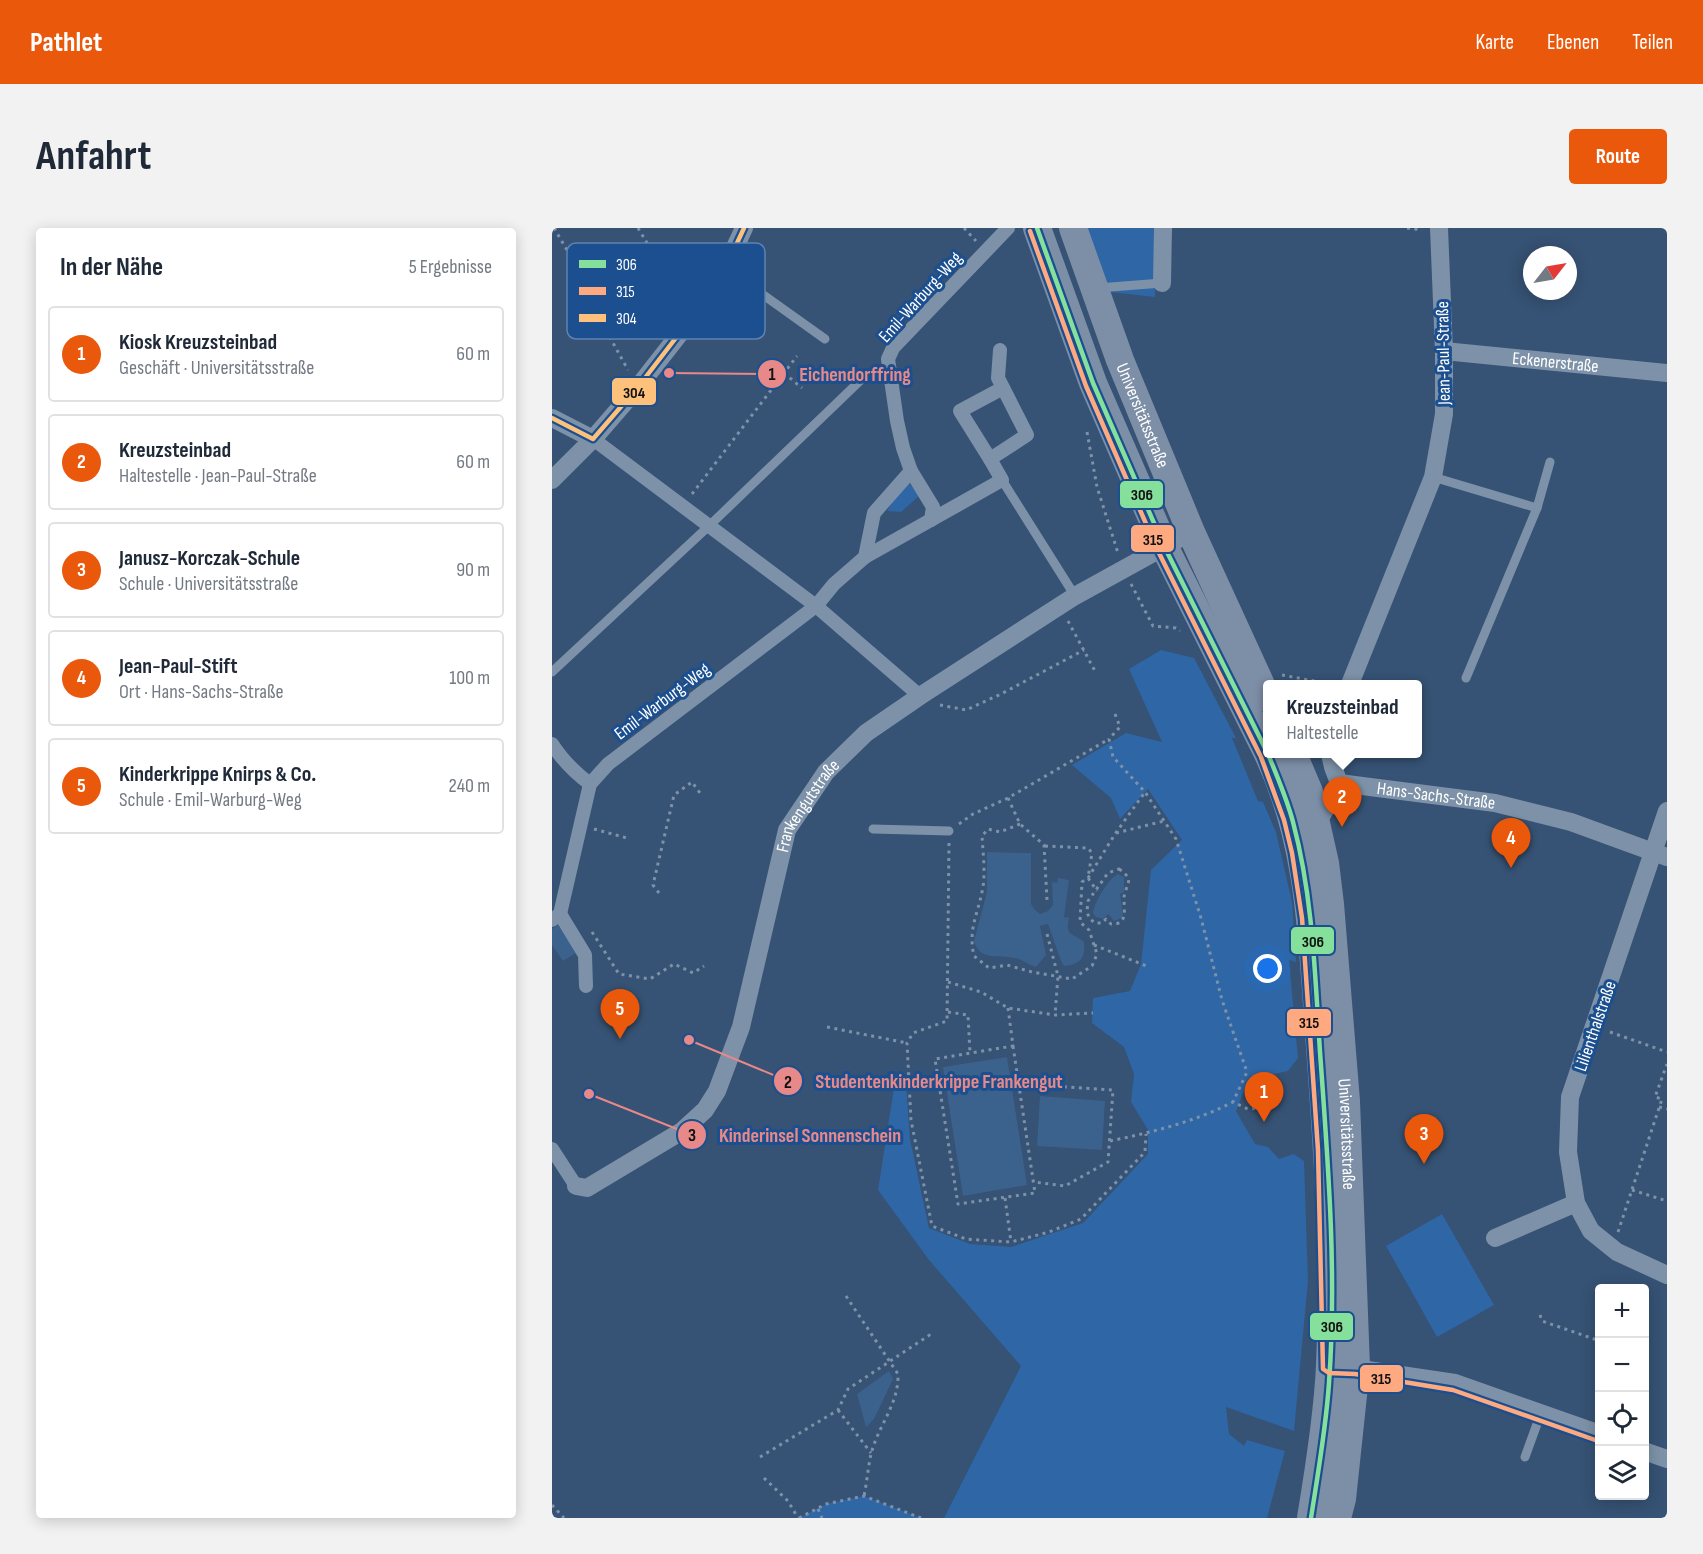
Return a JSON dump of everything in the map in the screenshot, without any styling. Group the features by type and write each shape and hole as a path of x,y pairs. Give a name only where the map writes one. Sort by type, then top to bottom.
{"main road":[{"name":"Universitätsstraße","path":"1037,228 1093,383 1164,546 1263,745"},
{"name":"Universitätsstraße","path":"1072,228 1120,360 1191,532 1270,680"},
{"name":"Universitätsstraße","path":"1270,758 1279,777 1293,819 1310,908 1325,1111 1330,1258 1343,1366 1311,1518"},
{"name":"Universitätsstraße","path":"1295,758 1309,792 1325,863 1346,1101 1342,1499 1337,1518"}],"street":[{"path":"737,243 744,228"},
{"name":"Emil-Warburg-Weg","path":"590,784 608,764 816,606 834,584 865,557 931,520 933,507 911,471 903,448 888,359 893,348 1008,228"},
{"path":"1162,283 1163,228"},
{"name":"Jean-Paul-Straße","path":"1352,680 1433,477 1444,414 1439,228"},
{"path":"552,480 593,439 676,339"},
{"path":"990,459 1027,435 998,378 1000,350"},
{"name":"Eckenerstraße","path":"1444,351 1667,373"},
{"path":"931,520 1002,480 960,411 1003,388"},
{"path":"552,418 593,439 710,525 816,606 920,696"},
{"path":"865,557 874,513 911,471"},
{"name":"Frankengutstraße","path":"576,1186 587,1188 682,1131 705,1110 717,1091 741,1027 787,830 826,772 866,733 920,696 1067,601 1191,532"},
{"path":"552,744 563,761 590,784 556,917 585,955 586,986"},
{"path":"1316,824 1334,796 1339,783 1331,758"},
{"name":"Hans-Sachs-Straße","path":"1339,783 1495,803 1571,822 1661,855"},
{"name":"Lilienthalstraße","path":"1667,811 1661,855 1594,1026 1570,1097 1568,1152 1576,1203 1591,1231 1612,1249 1667,1275"},
{"path":"552,1149 576,1186"},
{"path":"1495,1238 1576,1203"},
{"path":"1343,1366 1455,1383 1595,1433"},
{"path":"1649,1453 1667,1459"}],"lane":[{"path":"1094,289 1162,283"},
{"path":"765,296 825,339"},
{"path":"552,672 866,375"},
{"path":"1466,678 1537,508 1550,462"},
{"path":"1433,477 1537,508"},
{"path":"1002,480 1067,601"},
{"path":"873,829 949,831"},
{"path":"1525,1457 1540,1413"}],"path":[{"path":"553,228 567,251"},
{"path":"638,228 647,243"},
{"path":"611,339 638,387"},
{"path":"683,505 797,356"},
{"path":"784,373 802,388"},
{"path":"1085,424 1097,487 1123,569 1153,626 1176,628 1182,633"},
{"path":"1067,601 1084,650 1095,671"},
{"path":"920,696 936,704 966,710 1084,650"},
{"path":"1115,714 1120,727 1109,739 1008,798 973,814 949,831 947,1021 913,1033 907,1044 911,1120 932,1226 966,1239 1011,1242 1049,1232 1081,1219 1145,1152 1146,1134"},
{"path":"1109,739 1113,757 1145,792 1176,839 1201,918 1222,1000 1247,1072 1233,1102 1207,1115 1146,1134 1110,1141"},
{"path":"659,893 653,885 659,847 674,795 692,782 700,793"},
{"path":"1020,824 1000,832 988,829 982,836 983,890 972,927 971,939 974,956 989,968 1007,965 1072,979 1092,966 1097,954 1089,930 1080,922 1082,882 1088,878 1115,834 1145,792"},
{"path":"1008,798 1020,824 1044,845 1088,848 1092,853 1088,878 1097,891"},
{"path":"1115,834 1164,820"},
{"path":"581,825 627,838"},
{"path":"665,828 671,830"},
{"path":"1044,845 1047,900"},
{"path":"1119,869 1125,873 1128,886 1123,895 1126,913 1123,920 1111,924 1106,919 1102,923 1095,923 1089,918 1088,901 1097,891 1108,873 1119,869"},
{"path":"556,917 586,923 619,975 650,979 674,964 693,973 704,966"},
{"path":"1047,934 1058,976 1055,1015"},
{"path":"1094,945 1149,967"},
{"path":"948,982 981,992 1008,1008 1055,1015 1093,1013"},
{"path":"1008,1008 1035,1193 958,1204 935,1059 1013,1046"},
{"path":"948,1012 968,1015 970,1053"},
{"path":"1594,1026 1667,1052"},
{"path":"827,1027 907,1044"},
{"path":"1612,1249 1662,1099 1655,1097 1667,1064"},
{"path":"1020,1084 1113,1090 1108,1162 1065,1186 1034,1182"},
{"path":"1233,1102 1248,1109 1263,1108"},
{"path":"1659,1107 1667,1109"},
{"path":"1632,1190 1667,1201"},
{"path":"1005,1198 1011,1242"},
{"path":"846,1296 898,1374 898,1386 892,1407 871,1453 864,1496"},
{"path":"1540,1315 1542,1321 1595,1340"},
{"path":"760,1457 838,1410 848,1389 931,1334"},
{"path":"838,1410 871,1453"},
{"path":"764,1478 788,1501 798,1518 826,1504 864,1496 921,1518"},
{"path":"552,1505 564,1518"},
{"path":"818,1509 822,1518"}],"shaded area":[{"path":"1087,228 1155,228 1155,297 1110,292"},
{"path":"909,483 919,496 901,512 887,511 894,499"},
{"path":"1161,650 1194,658 1236,738 1232,738 1258,801 1263,802 1276,832 1292,902 1296,962 1289,960 1298,1058 1288,1071 1248,1080 1236,1111 1255,1144 1268,1147 1279,1159 1294,1154 1304,1161 1308,1281 1294,1431 1226,1407 1229,1434 1244,1446 1247,1440 1285,1451 1267,1518 944,1518 1021,1366 929,1260 878,1190 895,1082 906,1083 910,1139 929,1228 970,1244 1011,1247 1083,1223 1148,1154 1148,1130 1131,1102 1134,1074 1124,1047 1092,1023 1093,998 1130,991 1141,964 1151,870 1182,840 1148,789 1120,819 1111,798 1072,765 1126,733 1162,742 1129,669"},
{"path":"987,852 1031,853 1031,904 1040,914 1048,911 1053,905 1052,882 1057,883 1058,878 1069,880 1064,917 1069,918 1070,933 1084,942 1084,953 1081,960 1064,966 1048,924 1040,926 1046,955 1036,967 1017,959 985,955 977,948 974,941 987,892"},
{"path":"1118,874 1124,877 1124,892 1120,894 1122,918 1114,921 1108,914 1103,919 1096,917 1093,913 1099,898 1106,886"},
{"path":"558,925 576,953 563,961 552,945 552,929"},
{"path":"1007,1057 1027,1185 963,1196 943,1067"},
{"path":"1040,1096 1105,1101 1102,1150 1037,1146"},
{"path":"1442,1214 1494,1305 1437,1337 1386,1246"},
{"path":"889,1371 893,1379 874,1419 866,1427 857,1394"},
{"path":"864,1496 921,1518 799,1518 826,1504"}],"transit line":[{"name":"304","path":"737,243 744,228"},
{"name":"306","path":"1037,228 1093,383 1164,546 1263,744"},
{"name":"315","path":"1030,231 1086,386 1157,549 1260,755"},
{"name":"304","path":"552,418 593,439 638,387 675,339"},
{"name":"315","path":"1261,757 1284,820 1292,853 1302,918 1318,1150 1323,1369 1329,1373 1355,1374 1453,1390 1595,1440"},
{"name":"306","path":"1270,758 1291,813 1300,850 1309,907 1315,965 1328,1176 1332,1259 1329,1383 1322,1450 1311,1518"}],"place":[{"name":"Eichendorffring","path":"669,373"},
{"name":"Kreuzsteinbad","path":"1342,827"},
{"name":"Jean-Paul-Stift","path":"1511,868"},
{"name":"Kinderkrippe Knirps & Co.","path":"620,1039"},
{"name":"Studentenkinderkrippe Frankengut","path":"689,1040"},
{"name":"Kinderinsel Sonnenschein","path":"589,1094"},
{"name":"Kiosk Kreuzsteinbad","path":"1264,1122"},
{"name":"Janusz-Korczak-Schule","path":"1424,1164"}]}
